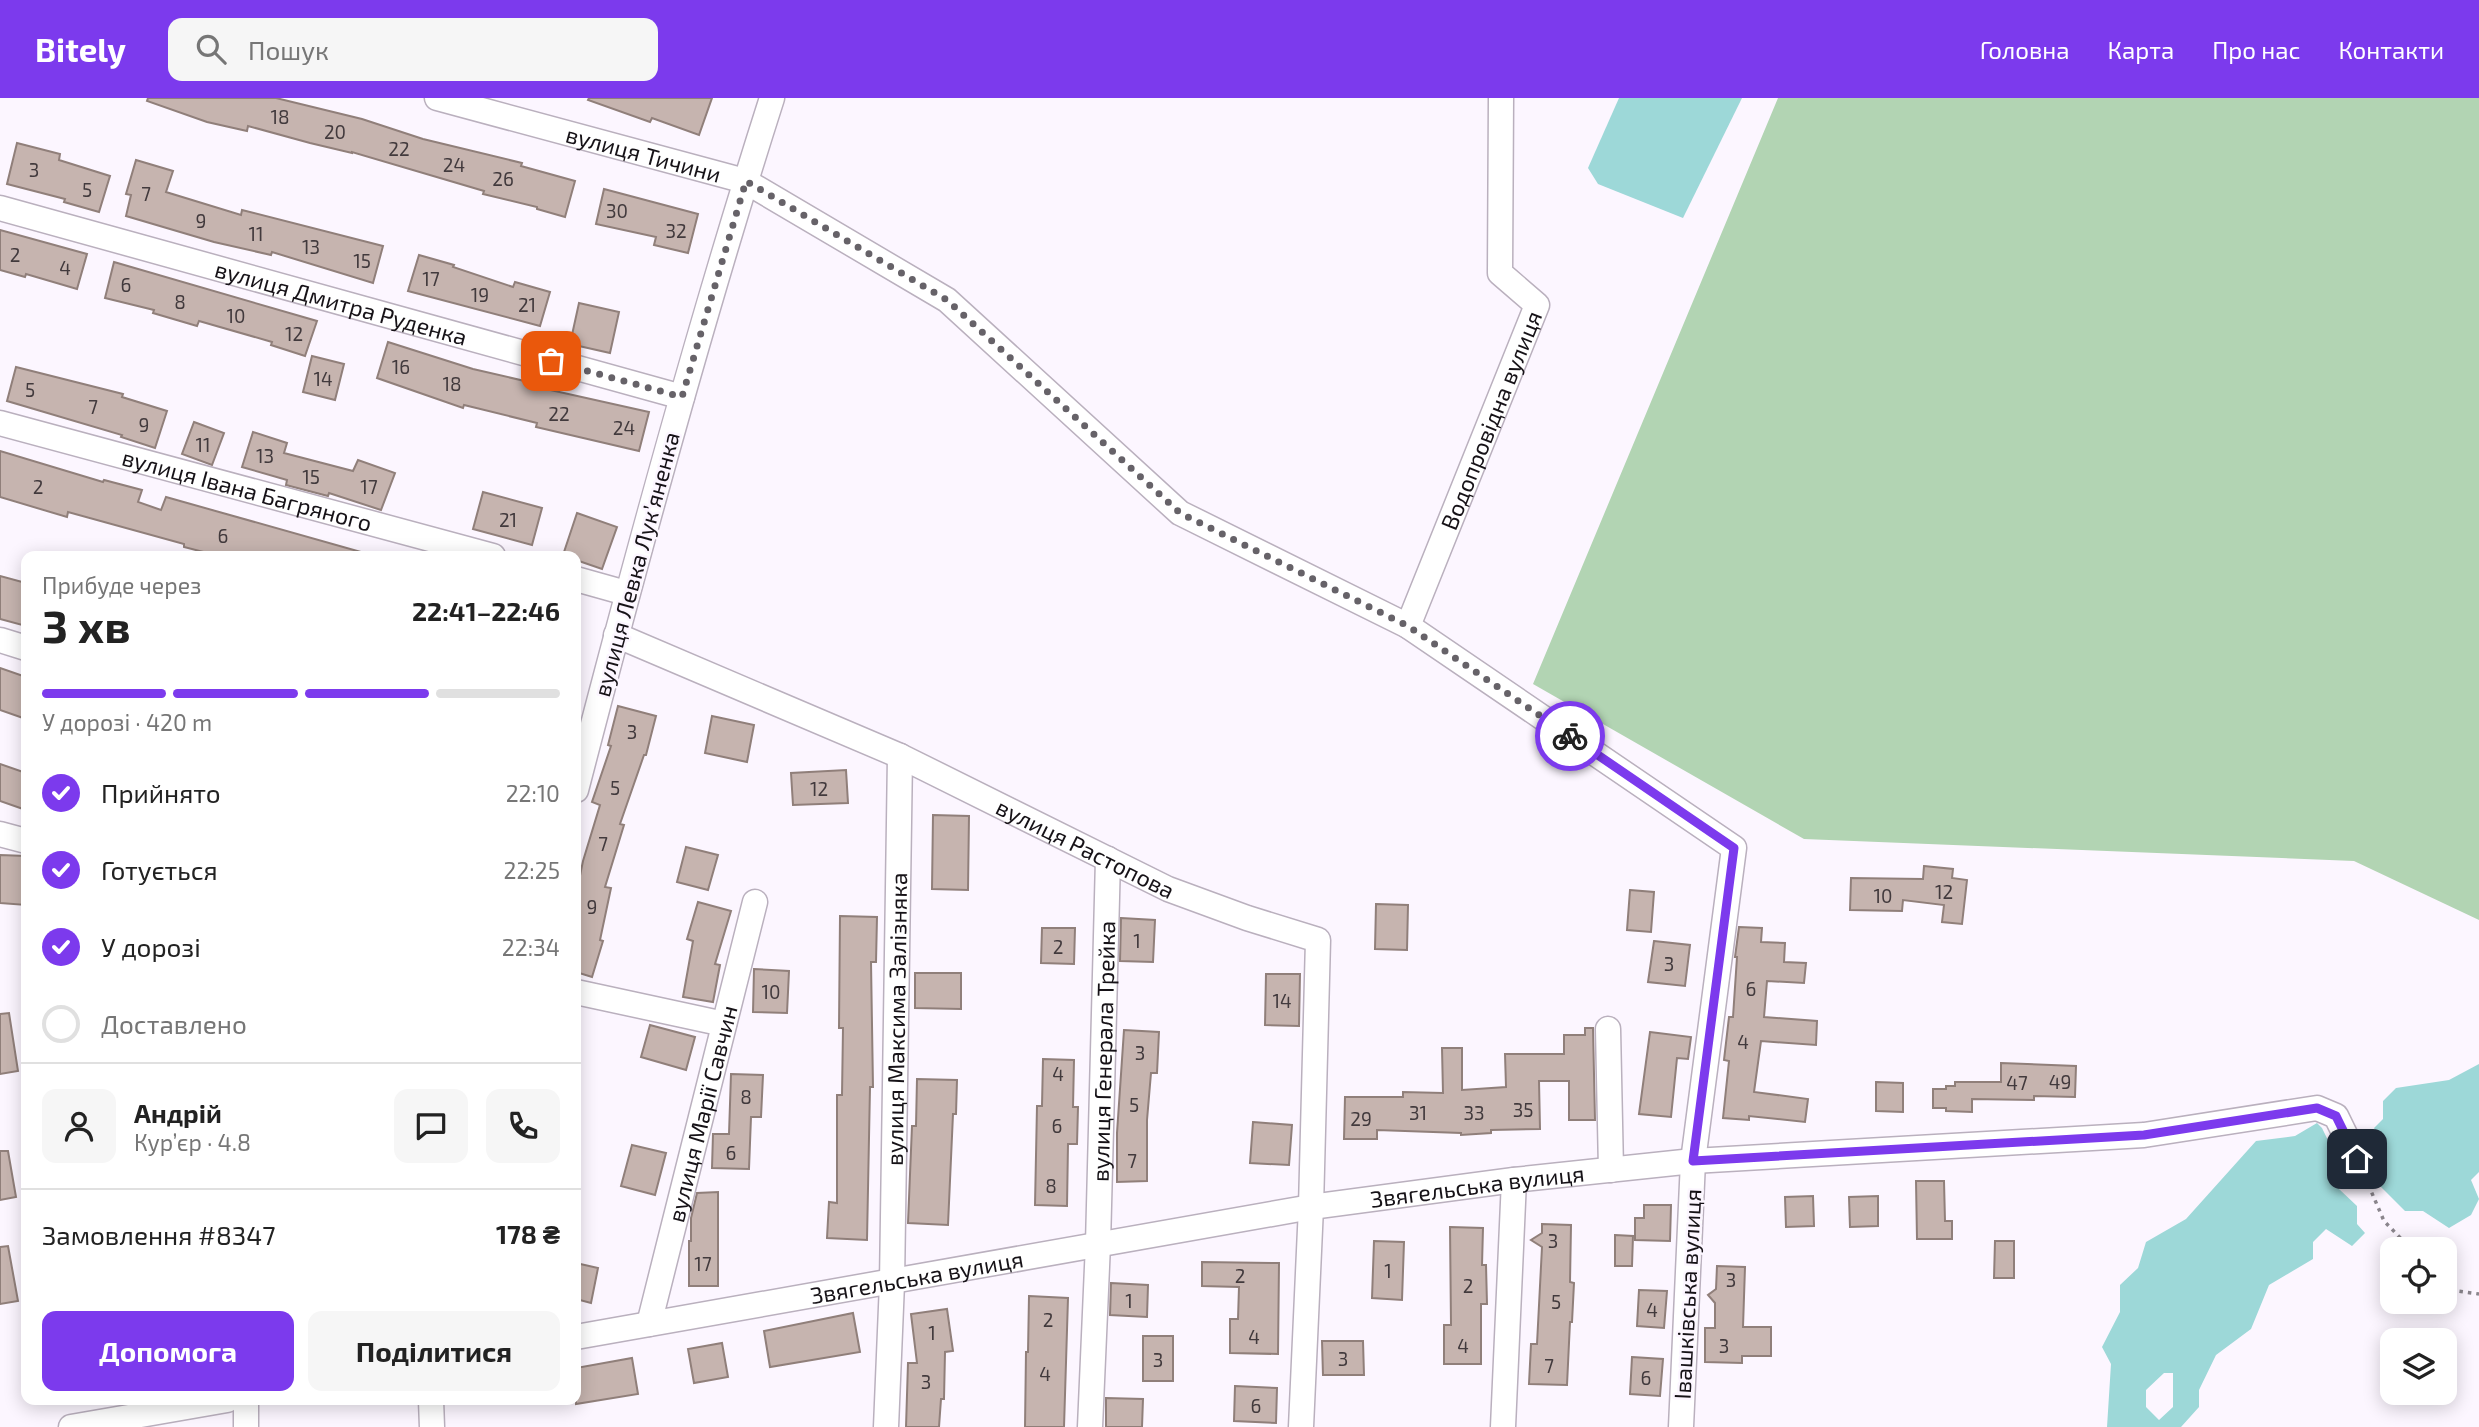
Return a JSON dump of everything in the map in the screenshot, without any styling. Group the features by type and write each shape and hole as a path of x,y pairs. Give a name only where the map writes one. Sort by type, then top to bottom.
{"street":[{"name":"вулиця Тичини","path":"437,98 746,181 947,300 1180,513 1408,626 1734,848"},
{"name":"вулиця Левка Лукʼяненка","path":"581,771 626,593 772,98"},
{"name":"Водопровідна вулиця","path":"1408,626 1537,306 1500,273 1502,98"},
{"name":"вулиця Дмитра Руденка","path":"0,208 682,397"},
{"name":"вулиця Івана Багряного","path":"0,423 474,551"},
{"path":"581,580 626,593"},
{"name":"вулиця Растопова","path":"616,635 900,756 1168,889 1318,940 1311,1207"},
{"path":"0,640 21,646"},
{"name":"вулиця Максима Залізняка","path":"887,1427 892,1283 900,756"},
{"path":"0,834 21,840"},
{"name":"Івашківська вулиця","path":"1681,1427 1693,1161 1734,848"},
{"name":"вулиця Генерала Трейка","path":"1090,1427 1098,1244 1108,859"},
{"name":"вулиця Марії Савчин","path":"649,1324 755,902"},
{"path":"581,993 724,1024"},
{"path":"1608,1029 1611,1170"},
{"name":"Звягельська вулиця","path":"581,1336 1311,1207 1514,1180 1693,1161 2144,1135 2317,1108 2336,1116 2357,1159"},
{"path":"1503,1427 1514,1180"},
{"path":"1301,1427 1311,1207"},
{"path":"84,1426 179,1405"},
{"path":"246,1405 246,1427"},
{"path":"431,1405 432,1427"}],"path":[{"path":"2357,1159 2385,1221 2400,1237"},
{"path":"2457,1291 2479,1294"}],"green space":[{"path":"1778,98 2479,98 2479,920 2354,861 1804,839 1533,684"}],"water":[{"path":"1619,98 1742,98 1683,218 1598,184 1588,168"},
{"path":"2479,1064 2479,1172 2471,1180 2479,1199 2471,1215 2449,1228 2423,1211 2405,1211 2374,1180 2383,1145 2374,1128 2383,1119 2383,1101 2396,1088 2449,1080"},
{"path":"2317,1123 2322,1128 2339,1163 2339,1189 2357,1206 2357,1224 2365,1233 2352,1246 2326,1229 2313,1242 2313,1259 2269,1285 2251,1329 2216,1355 2199,1390 2199,1407 2181,1427 2107,1427 2111,1364 2102,1347 2120,1312 2120,1285 2138,1268 2146,1242 2186,1219 2256,1141 2295,1136","holes":["2164,1373 2173,1373 2173,1407 2159,1420 2146,1407 2146,1390"]}],"building":[{"path":"148,98 276,98 522,163 521,166 575,181 565,217 352,152 248,126 247,131 207,122 147,101"},
{"path":"712,98 699,135 652,118 650,122 588,100"},
{"path":"17,143 60,154 59,160 110,176 99,212 64,202 65,199 7,184"},
{"path":"136,160 173,171 166,192 241,215 242,210 383,246 373,283 272,252 271,255 214,242 126,216 131,195 126,194"},
{"path":"604,189 698,214 688,253 654,245 656,237 596,224"},
{"path":"0,230 87,254 77,289 26,274 25,277 0,270"},
{"path":"419,255 513,287 515,282 550,292 540,326 408,291"},
{"path":"114,262 317,321 305,356 271,345 272,342 199,321 197,326 153,313 154,310 105,298"},
{"path":"579,303 619,312 610,353 570,344"},
{"path":"388,342 473,369 529,382 528,385 649,412 639,451 536,427 537,423 464,405 463,408 377,378"},
{"path":"312,356 344,364 335,400 303,392"},
{"path":"16,367 123,394 122,397 167,411 155,448 121,437 122,435 7,401"},
{"path":"194,422 224,433 212,465 182,454"},
{"path":"253,432 287,443 284,453 353,471 358,460 395,473 381,510 329,493 328,496 286,485 287,480 242,467"},
{"path":"0,451 103,482 104,480 142,490 138,502 161,510 166,497 357,551 200,551 184,547 184,544 68,512 67,517 0,497"},
{"path":"483,492 542,508 532,545 473,529"},
{"path":"577,513 617,527 602,569 581,562 581,551 564,551"},
{"path":"0,576 21,582 21,625 0,619"},
{"path":"0,668 21,675 21,717 0,710"},
{"path":"618,706 656,716 646,755 620,824 624,825 605,887 611,888 600,940 603,941 592,977 581,974 581,871 600,805 592,802 611,746 608,745"},
{"path":"712,716 754,725 747,762 705,753"},
{"path":"0,764 21,771 21,808 0,801"},
{"path":"846,770 848,803 793,805 791,773"},
{"path":"933,815 969,816 968,890 932,889"},
{"path":"686,847 718,855 708,890 677,882"},
{"path":"0,855 21,856 21,905 0,903"},
{"path":"1924,866 1953,869 1952,878 1967,880 1962,924 1942,922 1944,905 1903,900 1902,911 1850,910 1851,878 1923,879"},
{"path":"1630,890 1654,892 1651,932 1627,930"},
{"path":"698,902 731,911 715,964 720,965 713,1002 683,997 693,941 687,939"},
{"path":"1376,904 1408,905 1407,950 1375,949"},
{"path":"840,916 877,917 876,962 871,962 873,1087 870,1087 867,1240 827,1238 829,1202 837,1203 837,1095 842,1095 843,1028 839,1028"},
{"path":"1121,918 1155,920 1153,962 1120,961"},
{"path":"1739,927 1762,928 1761,942 1785,943 1784,962 1806,963 1804,983 1767,981 1764,1017 1817,1021 1816,1045 1761,1041 1754,1092 1808,1099 1805,1122 1749,1116 1749,1120 1723,1118 1729,1061 1724,1060 1729,1017 1733,1017"},
{"path":"1042,928 1075,928 1074,964 1041,963"},
{"path":"1654,941 1690,945 1685,986 1648,982"},
{"path":"754,969 789,971 787,1013 753,1012"},
{"path":"915,973 961,973 961,1009 915,1008"},
{"path":"1266,974 1300,974 1299,1026 1265,1025"},
{"path":"9,1013 18,1071 0,1074 0,1014"},
{"path":"650,1025 695,1037 686,1070 641,1057"},
{"path":"1585,1028 1593,1028 1595,1120 1569,1120 1569,1081 1539,1081 1540,1129 1491,1130 1491,1133 1461,1135 1377,1130 1377,1139 1344,1139 1345,1097 1403,1097 1403,1092 1443,1093 1442,1048 1462,1048 1462,1090 1506,1087 1505,1054 1564,1054 1564,1035 1585,1035"},
{"path":"1124,1030 1159,1032 1157,1073 1151,1073 1147,1120 1147,1181 1117,1182 1117,1133"},
{"path":"1650,1032 1691,1037 1688,1059 1677,1058 1671,1117 1639,1114"},
{"path":"1043,1059 1074,1060 1073,1107 1078,1107 1077,1144 1068,1144 1067,1206 1035,1205 1037,1106 1042,1106"},
{"path":"2001,1063 2076,1066 2075,1097 2034,1096 2034,1100 1972,1099 1972,1112 1933,1108 1933,1089 1946,1089 1946,1086 1955,1086 1955,1082 2001,1082"},
{"path":"731,1074 763,1075 761,1117 751,1117 749,1169 712,1168 713,1134 729,1134"},
{"path":"917,1079 957,1080 948,1225 908,1223"},
{"path":"1876,1082 1903,1083 1903,1112 1876,1111"},
{"path":"1253,1122 1292,1125 1289,1165 1250,1163"},
{"path":"632,1145 666,1153 655,1195 621,1186"},
{"path":"0,1151 8,1151 16,1197 0,1200"},
{"path":"1916,1181 1944,1181 1945,1221 1952,1221 1952,1239 1917,1239"},
{"path":"718,1192 718,1286 689,1286 689,1241 697,1193"},
{"path":"1813,1196 1814,1226 1786,1227 1785,1197"},
{"path":"1878,1196 1878,1226 1850,1227 1849,1197"},
{"path":"1644,1205 1671,1205 1670,1241 1635,1240 1635,1218 1644,1218"},
{"path":"1542,1224 1571,1225 1570,1282 1574,1283 1567,1385 1529,1384 1531,1344 1537,1344 1542,1247 1531,1240 1542,1233"},
{"path":"1450,1227 1483,1228 1482,1265 1486,1265 1487,1304 1481,1304 1481,1364 1444,1364 1444,1325 1451,1325"},
{"path":"1615,1235 1633,1236 1632,1266 1615,1266"},
{"path":"1374,1241 1404,1242 1402,1300 1372,1298"},
{"path":"1995,1241 2014,1241 2014,1278 1994,1278"},
{"path":"8,1246 18,1301 0,1304 0,1247"},
{"path":"1202,1262 1279,1263 1278,1354 1230,1353 1230,1319 1238,1319 1239,1287 1202,1286"},
{"path":"581,1264 598,1268 591,1303 581,1300"},
{"path":"1717,1266 1745,1267 1743,1327 1771,1327 1771,1356 1742,1356 1742,1363 1705,1362 1705,1328 1715,1328 1715,1303 1708,1295 1716,1289"},
{"path":"1111,1283 1148,1285 1147,1317 1110,1315"},
{"path":"1639,1290 1667,1291 1664,1328 1637,1326"},
{"path":"1029,1296 1068,1298 1064,1427 1025,1427"},
{"path":"947,1309 953,1351 945,1352 944,1399 941,1399 939,1427 906,1427 908,1363 917,1363 911,1314"},
{"path":"853,1313 860,1352 770,1367 764,1331"},
{"path":"1143,1336 1173,1336 1173,1381 1143,1381"},
{"path":"1322,1341 1363,1341 1364,1375 1323,1375"},
{"path":"722,1343 728,1377 694,1383 688,1349"},
{"path":"1632,1357 1663,1359 1660,1396 1630,1394"},
{"path":"632,1358 638,1394 581,1403 581,1367"},
{"path":"1235,1386 1277,1388 1276,1423 1234,1421"},
{"path":"1106,1398 1143,1399 1142,1427 1106,1427"}],"way so far":[{"path":"551,361 682,397 746,181 947,300 1180,513 1408,626 1570,736"}],"route":[{"path":"1570,736 1734,848 1693,1161 2144,1135 2317,1108 2336,1116 2357,1159"}]}
